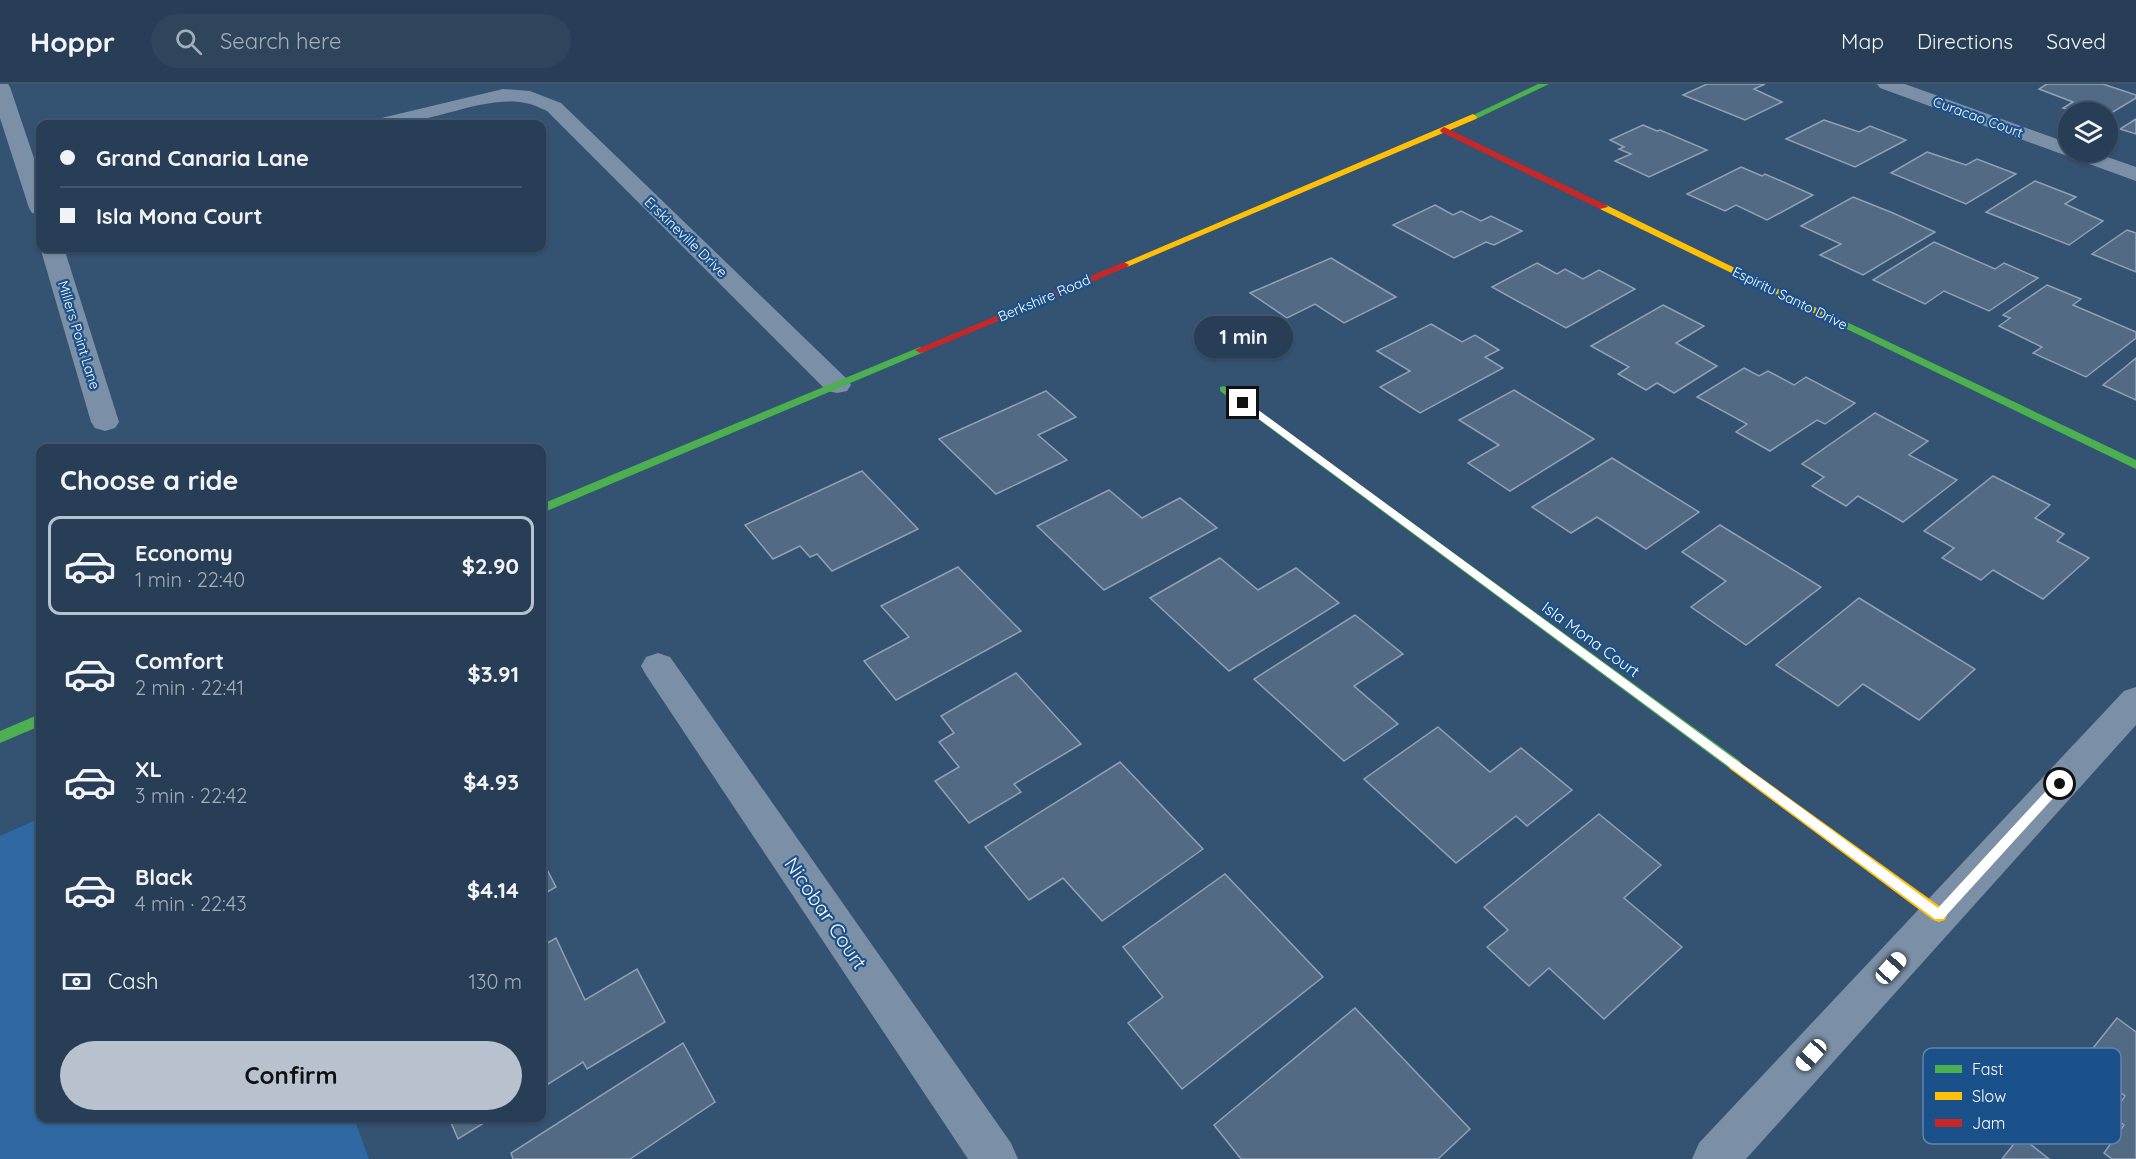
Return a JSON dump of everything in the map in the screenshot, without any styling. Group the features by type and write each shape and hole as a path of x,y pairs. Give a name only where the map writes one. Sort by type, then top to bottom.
{"street":[{"name":"Berkshire Road","path":"546,507 1444,130 1545,84"},
{"name":"Curacao Court","path":"1887,84 2058,146"},
{"path":"0,87 36,196"},
{"name":"Erskineville Drive","path":"395,120 503,95 530,98 554,106 837,385"},
{"name":"Espiritu Santo Drive","path":"1444,130 2136,465"},
{"path":"2102,162 2136,174"},
{"name":"Millers Point Lane","path":"53,252 105,422"},
{"name":"Isla Mona Court","path":"1224,389 1939,915"},
{"name":"Nicobar Court","path":"658,666 994,1159"},
{"path":"1715,1159 2136,701"},
{"path":"0,737 36,722"}],"shaded area":[{"path":"36,820 36,1122 355,1122 369,1159 0,1159 0,836"}],"building":[{"path":"1707,84 1765,84 1754,89 1782,102 1745,120 1683,95"},
{"path":"2047,84 2103,84 2136,95 2136,98 2118,109 2118,102 2073,102 2039,89"},
{"path":"2136,119 2136,134 2120,129"},
{"path":"1824,120 1859,132 1870,126 1906,140 1855,167 1786,139"},
{"path":"1643,125 1707,150 1649,177 1615,161 1631,154 1619,149 1624,147 1610,140"},
{"path":"1927,152 1966,165 1977,159 2016,174 1966,204 1891,173"},
{"path":"1741,167 1762,176 1765,174 1813,195 1767,220 1736,205 1725,211 1687,194"},
{"path":"2035,181 2076,197 2065,204 2103,221 2069,245 1986,212"},
{"path":"1853,197 1935,232 1863,275 1820,255 1841,244 1801,226"},
{"path":"1435,205 1453,215 1461,211 1481,221 1491,216 1522,231 1494,245 1486,242 1454,258 1393,225"},
{"path":"2127,230 2136,233 2136,272 2092,254"},
{"path":"1934,242 1995,269 2004,263 2038,278 1989,311 1944,291 1925,304 1873,280"},
{"path":"1331,258 1396,297 1344,323 1315,304 1287,318 1250,293"},
{"path":"1537,263 1557,274 1565,269 1583,279 1599,270 1635,289 1566,328 1492,287"},
{"path":"2047,285 2081,299 2073,305 2136,332 2136,338 2086,377 2033,353 2042,347 1999,326 2010,318 2003,315"},
{"path":"1663,305 1704,326 1676,343 1717,366 1674,393 1657,383 1646,390 1618,374 1629,367 1591,346"},
{"path":"1431,324 1462,342 1475,335 1499,350 1485,357 1503,368 1420,413 1380,387 1410,371 1377,351"},
{"path":"2136,358 2136,400 2103,385 2124,368"},
{"path":"1744,368 1759,376 1768,371 1794,385 1806,377 1855,403 1825,424 1817,420 1770,451 1736,432 1747,424 1697,397"},
{"path":"1514,390 1594,439 1510,491 1468,463 1499,445 1459,420"},
{"path":"1046,391 1076,417 1038,435 1067,460 996,494 939,439"},
{"path":"1875,413 1928,441 1909,455 1957,480 1903,522 1858,496 1846,506 1812,486 1824,477 1802,464"},
{"path":"1612,458 1699,512 1646,549 1597,517 1571,533 1532,507"},
{"path":"862,471 918,529 832,571 817,554 810,557 800,546 773,559 745,525"},
{"path":"1993,476 2050,505 2035,518 2064,534 2057,541 2089,558 2043,599 1993,570 1981,580 1942,558 1954,548 1924,531"},
{"path":"1109,490 1142,518 1180,498 1217,528 1104,590 1037,526"},
{"path":"1720,525 1821,587 1746,645 1691,607 1726,581 1682,552"},
{"path":"1220,558 1258,590 1296,568 1339,603 1229,671 1150,598"},
{"path":"958,567 1021,631 896,700 864,661 909,637 881,606"},
{"path":"1859,598 1975,669 1919,720 1863,684 1838,706 1776,665"},
{"path":"1355,615 1403,654 1354,686 1398,724 1344,761 1254,679"},
{"path":"1016,673 1081,744 1014,784 1021,792 969,823 935,781 959,767 939,742 954,733 941,716"},
{"path":"1438,727 1490,772 1521,748 1572,790 1527,826 1516,816 1456,863 1364,779"},
{"path":"1120,762 1203,849 1102,921 1063,878 1029,900 985,847"},
{"path":"1599,814 1661,865 1624,898 1682,947 1604,1019 1549,968 1529,986 1487,947 1508,930 1484,907"},
{"path":"546,868 556,887 546,893"},
{"path":"1225,874 1323,977 1182,1089 1128,1023 1163,997 1123,947"},
{"path":"556,938 585,1000 637,969 665,1022 587,1069 583,1062 546,1085 546,944"},
{"path":"1355,1008 1470,1129 1438,1159 1241,1159 1214,1125"},
{"path":"2117,1018 2136,1032 2136,1159 2112,1159 2104,1153 2110,1144 2121,1144 2121,1129 2124,1125 2121,1123 2121,1102 2125,1096 2121,1093 2121,1048 2093,1048"},
{"path":"683,1043 715,1102 630,1159 513,1159 511,1153"},
{"path":"451,1122 486,1122 458,1139"},
{"path":"2014,1144 2030,1144 2049,1159 2002,1159"}],"traffic: fast":[{"path":"1473,117 1545,84"},
{"path":"1830,317 2136,465"},
{"path":"546,507 920,350"},
{"path":"1224,389 1735,765"},
{"path":"0,737 36,722"}],"traffic: slow":[{"path":"1124,265 1473,117"},
{"path":"1603,207 1830,317"},
{"path":"1735,765 1939,915"}],"traffic: jam":[{"path":"1444,130 1603,207"},
{"path":"920,350 1124,265"}],"route":[{"path":"1243,403 1939,915 2060,784"}]}
